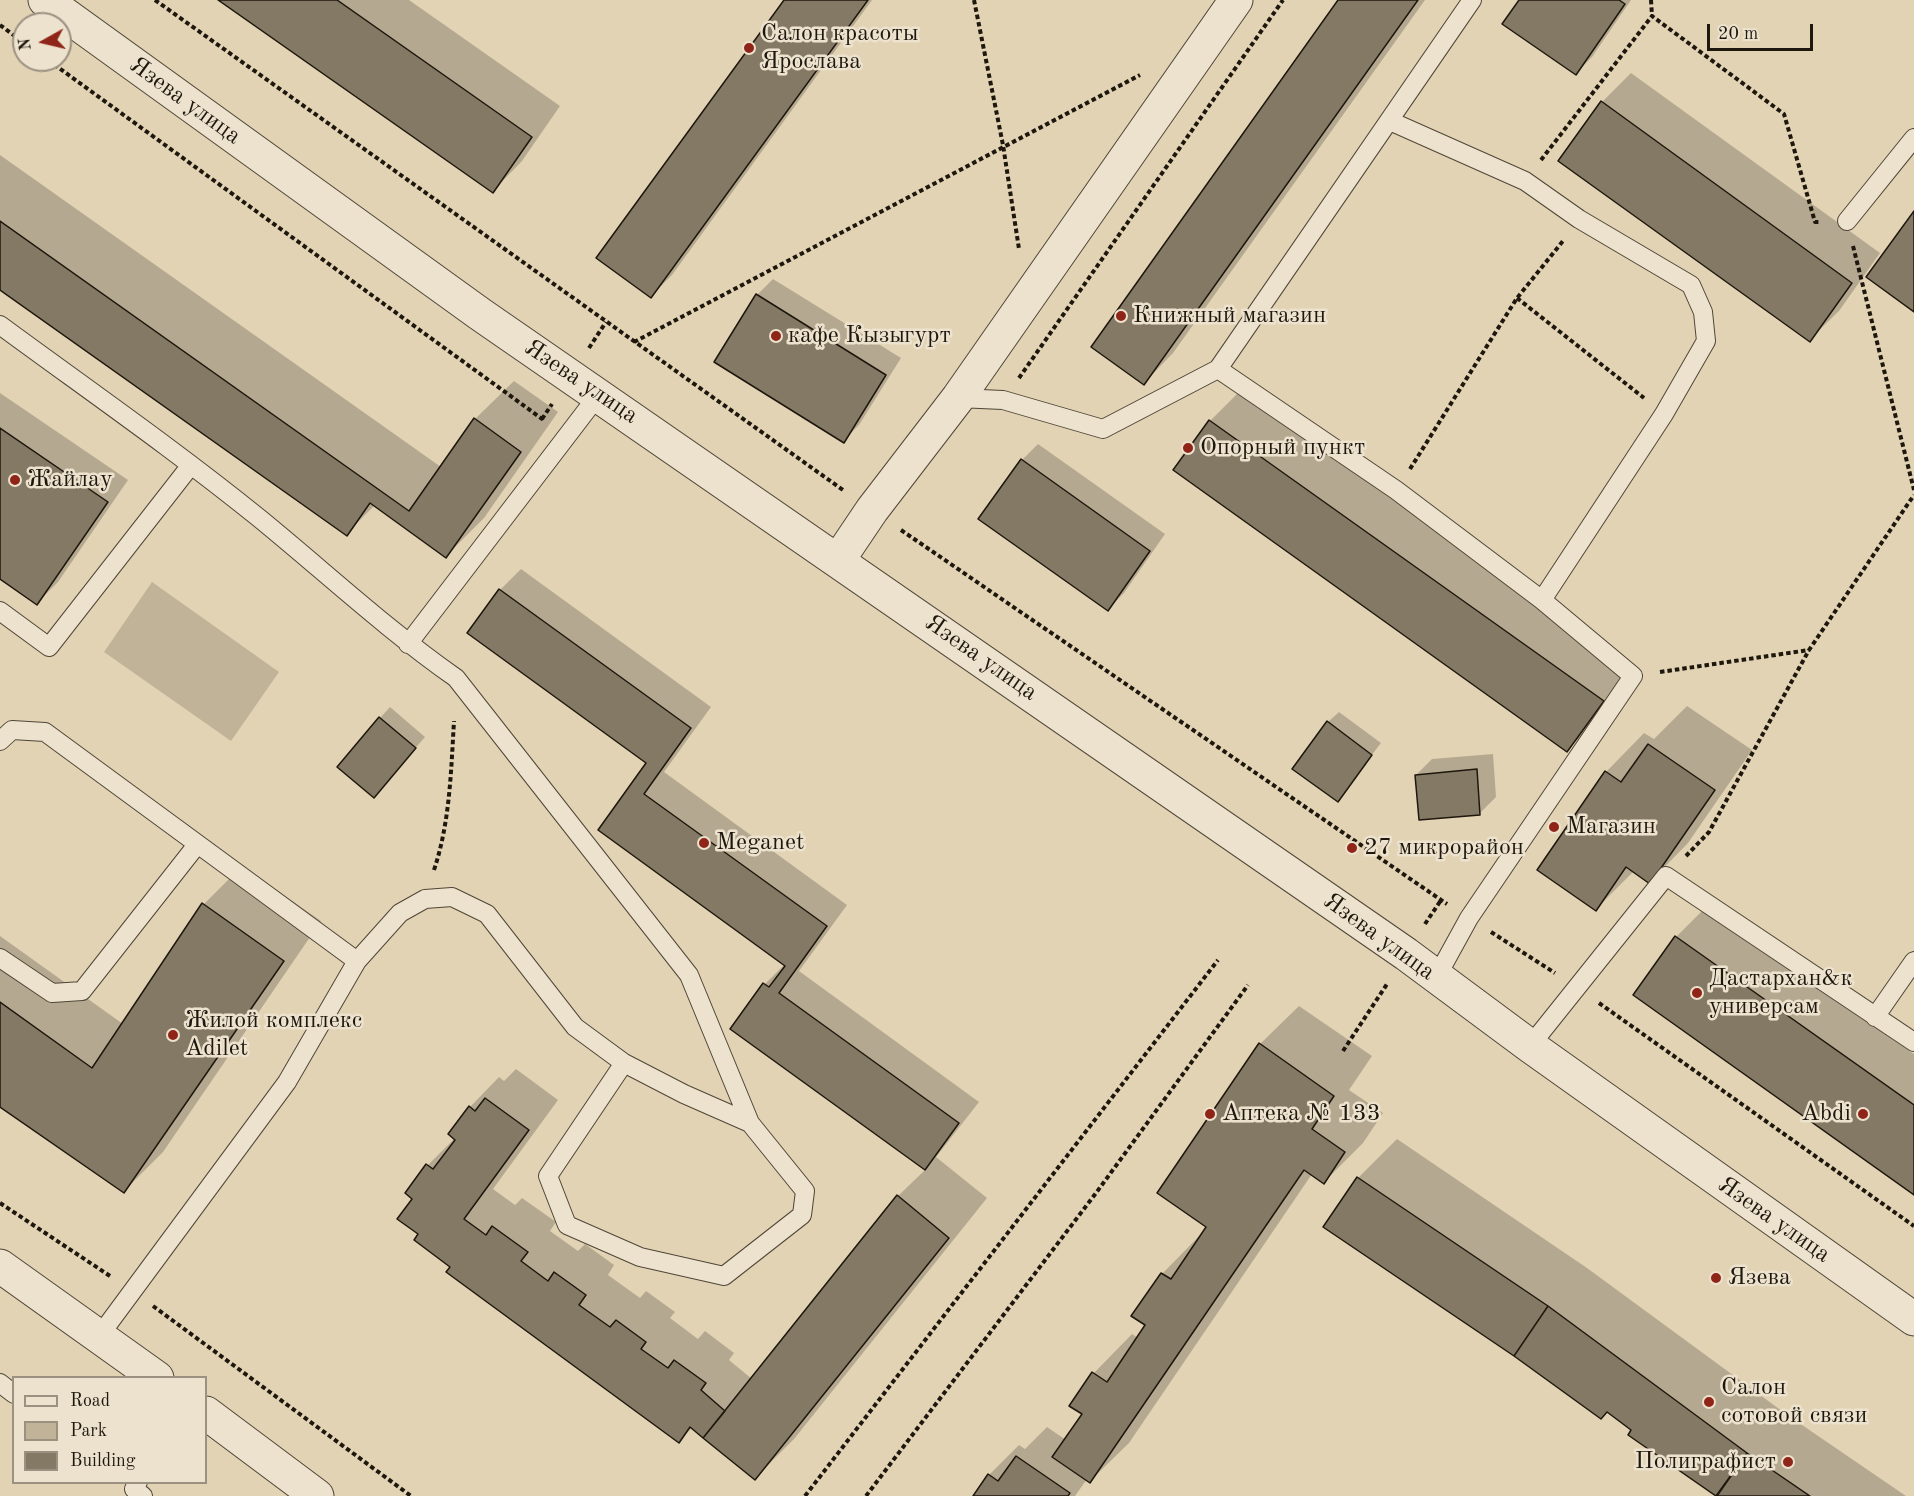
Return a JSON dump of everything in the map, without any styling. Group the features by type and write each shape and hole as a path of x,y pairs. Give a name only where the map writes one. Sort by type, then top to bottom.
{"street":[{"name":"Язева улица","path":"45,0 471,307 839,559 1397,947 1530,1046 1914,1319"},
{"path":"839,559 872,510 958,398 1236,0"},
{"path":"0,1266 157,1376"},
{"path":"207,1414 317,1496"}],"lane":[{"path":"958,398 1003,400 1103,429 1218,369 1472,0"},
{"path":"1390,121 1525,181 1579,219 1690,285 1703,312 1706,341 1664,414 1542,600"},
{"path":"1847,221 1914,138"},
{"path":"0,326 191,465 259,518 408,644 456,678 689,975 750,1123 805,1191 802,1215 724,1276 640,1257 567,1225 548,1176 624,1063"},
{"path":"1218,369 1396,490 1542,600 1633,676 1469,918 1436,978"},
{"path":"408,644 599,394"},
{"path":"0,611 49,648 191,465"},
{"path":"0,741 12,730 45,732 196,846 357,961"},
{"path":"0,958 52,993 82,992 196,846"},
{"path":"1530,1046 1575,986 1666,876 1914,1042"},
{"path":"100,1335 131,1290 287,1082 357,961 400,914 425,899 453,897 487,914 575,1027 624,1063 750,1123"},
{"path":"1875,1017 1914,961"},
{"path":"0,1383 12,1392"}],"path":[{"path":"974,0 1003,145 1027,297"},
{"path":"1003,400 1283,0"},
{"path":"1525,181 1652,16 1651,0"},
{"path":"1652,16 1784,114 1815,222 1847,221 1914,490"},
{"path":"634,342 1146,71"},
{"path":"65,72 568,436"},
{"path":"1396,490 1517,298 1546,264 1579,219"},
{"path":"1517,298 1664,414"},
{"path":"1666,876 1709,832 1809,650 1914,495"},
{"path":"1633,676 1809,650"},
{"path":"425,899 442,846 447,817 456,678"},
{"path":"805,1496 1218,960"},
{"path":"866,1496 1248,986"},
{"path":"1575,986 1914,1226"},
{"path":"0,1203 131,1290 411,1496"}],"green space":[{"path":"152,582 279,672 231,741 104,652"}],"building":[{"path":"218,0 337,0 532,137 493,193"},
{"path":"784,0 868,0 651,298 596,258"},
{"path":"1338,0 1418,0 1144,385 1091,347"},
{"path":"1519,0 1619,0 1625,4 1576,75 1502,24"},
{"path":"1601,101 1852,283 1810,342 1558,161"},
{"path":"1914,211 1914,312 1866,277"},
{"path":"0,221 409,511 474,418 521,452 446,558 370,503 347,536 0,290"},
{"path":"756,294 886,375 844,443 714,362"},
{"path":"1209,420 1604,701 1567,752 1173,470"},
{"path":"0,428 108,502 37,605 0,579"},
{"path":"1021,459 1150,551 1108,611 978,519"},
{"path":"499,589 691,728 644,794 827,926 779,993 959,1123 925,1170 730,1029 763,983 769,987 785,966 598,830 646,763 467,633"},
{"path":"379,717 416,748 374,798 337,767"},
{"path":"1327,721 1372,755 1338,802 1292,769"},
{"path":"1648,744 1715,790 1650,884 1626,867 1596,911 1537,870 1605,771 1621,782"},
{"path":"1477,769 1480,815 1419,820 1415,775"},
{"name":"Жилой комплекс Adilet","path":"202,903 284,961 124,1193 0,1107 0,1002 92,1068"},
{"path":"1675,936 1914,1105 1914,1195 1633,995"},
{"path":"1259,1043 1334,1096 1312,1129 1345,1152 1324,1184 1304,1170 1090,1483 1052,1457 1082,1414 1069,1406 1092,1372 1107,1382 1145,1325 1131,1316 1161,1273 1171,1279 1206,1227 1157,1193"},
{"path":"485,1098 529,1130 464,1219 486,1235 492,1226 528,1252 521,1261 548,1281 554,1272 586,1295 579,1305 610,1327 616,1320 646,1342 641,1349 668,1368 674,1360 706,1383 701,1390 725,1411 703,1438 690,1427 679,1443 446,1272 450,1267 414,1240 418,1234 397,1219 412,1199 405,1193 426,1164 433,1169 455,1140 448,1134 469,1106 475,1111"},
{"path":"1357,1177 1548,1306 1514,1356 1323,1227"},
{"path":"897,1195 949,1238 755,1480 703,1438"},
{"path":"1548,1306 1747,1453 1716,1496 1628,1435 1631,1430 1607,1412 1601,1419 1514,1356"},
{"path":"1747,1453 1810,1496 1717,1496"},
{"path":"1016,1456 1070,1493 1068,1496 973,1496 988,1474 998,1481"}],"place":[{"name":"Салон красоты Ярослава","path":"749,48"},
{"name":"Книжный магазин","path":"1121,316"},
{"name":"кафе Кызыгурт","path":"776,336"},
{"name":"Опорный пункт","path":"1188,448"},
{"name":"Жайлау","path":"15,480"},
{"name":"Магазин","path":"1554,827"},
{"name":"Meganet","path":"704,843"},
{"name":"27 микрорайон","path":"1352,848"},
{"name":"Дастархан&к универсам","path":"1697,993"},
{"name":"Жилой комплекс Adilet","path":"173,1035"},
{"name":"Аптека № 133","path":"1210,1114"},
{"name":"Abdi","path":"1863,1114"},
{"name":"Язева","path":"1716,1278"},
{"name":"Салон сотовой связи","path":"1709,1402"},
{"name":"Полиграфист","path":"1788,1462"}]}
